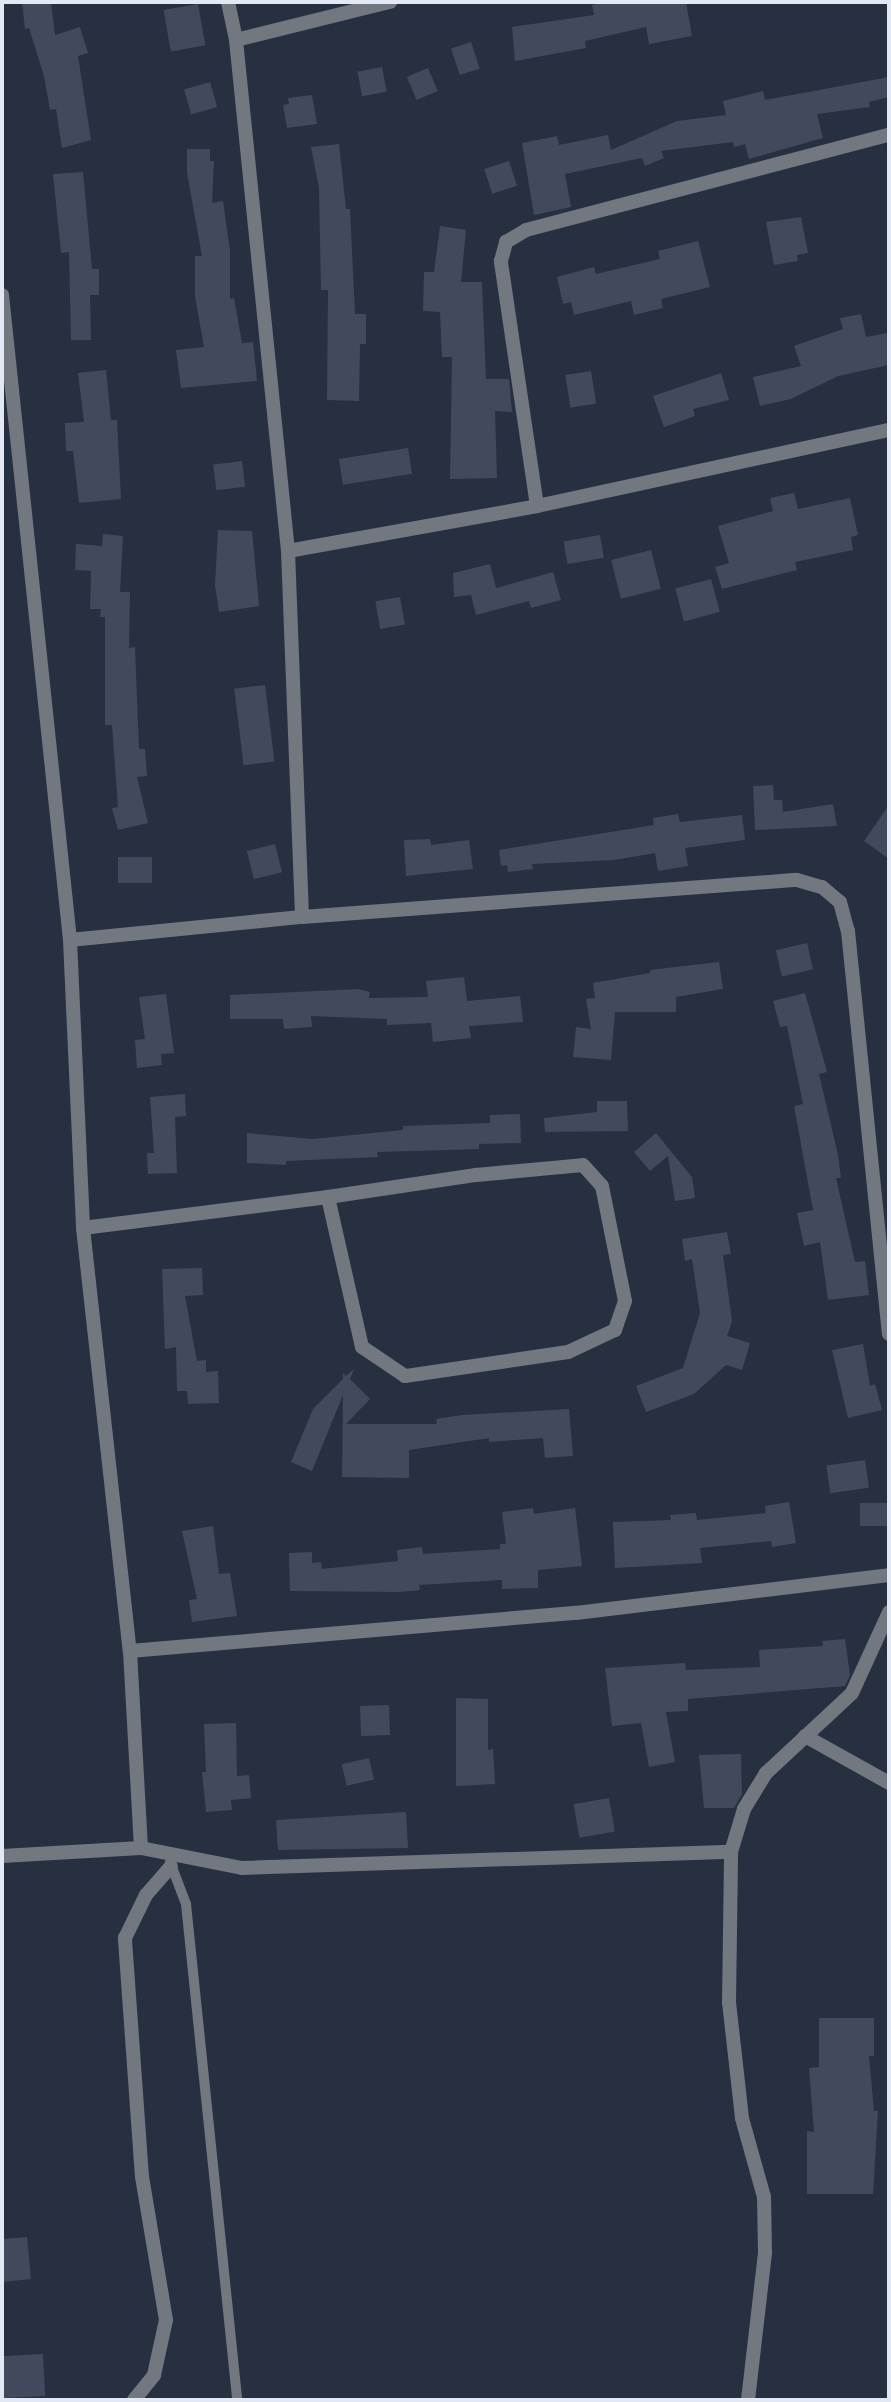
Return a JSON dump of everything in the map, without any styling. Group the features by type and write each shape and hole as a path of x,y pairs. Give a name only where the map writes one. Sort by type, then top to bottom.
{"street":[{"path":"228,2 236,40 288,551 302,917"},
{"path":"236,40 390,2"},
{"path":"537,506 501,261 506,243 526,230 889,135"},
{"path":"2,295 71,940 83,1228 130,1651 141,1848"},
{"path":"288,551 537,506 889,430"},
{"path":"71,940 302,917 797,880 822,887 840,902 848,931 889,1334"},
{"path":"83,1228 477,1175 583,1165 602,1186 625,1301 615,1330 568,1352 405,1376 362,1347 328,1197"},
{"path":"130,1651 576,1613 889,1575"},
{"path":"748,2400 765,2252 764,2197 742,2118 729,2002 731,1852 744,1809 766,1773 852,1693 889,1612"},
{"path":"805,1736 889,1783"},
{"path":"2,1856 141,1848 169,1859 242,1868 731,1852"},
{"path":"134,2400 154,2375 166,2320 142,2177 125,1938 146,1895 169,1859"}],"lane":[{"path":"169,1859 186,1904 237,2400"}],"building":[{"path":"22,2 51,2 55,35 80,27 88,53 78,56 91,140 62,148 56,109 50,110 44,76 29,28 25,29"},
{"path":"606,2 686,2 692,36 649,44 646,27 585,41 586,48 515,61 512,27 594,15 592,5"},
{"path":"198,4 205,45 171,51 164,10"},
{"path":"471,42 480,69 460,75 451,48"},
{"path":"382,67 387,92 362,96 357,72"},
{"path":"428,68 438,91 417,100 407,77"},
{"path":"889,77 889,97 869,102 870,107 817,114 823,138 749,159 745,144 734,147 733,142 661,151 664,158 645,166 642,158 565,174 571,207 534,215 522,143 557,136 559,145 608,135 611,150 677,121 726,115 723,101 763,91 765,100"},
{"path":"210,82 217,107 191,114 184,89"},
{"path":"312,95 317,124 287,128 283,105 289,104 288,98"},
{"path":"339,144 346,209 350,209 355,314 366,314 366,344 360,344 359,401 327,400 328,290 321,290 319,188 311,147"},
{"path":"187,149 210,149 210,161 214,161 212,203 223,201 230,251 230,299 234,298 242,343 253,342 257,381 181,388 176,350 204,347 195,296 195,256 202,256 187,173"},
{"path":"509,161 517,186 492,194 484,169"},
{"path":"83,172 92,269 99,269 99,295 90,295 91,340 71,340 69,252 61,253 53,174"},
{"path":"801,217 808,253 797,255 798,261 774,265 766,222"},
{"path":"440,226 466,230 461,282 482,282 486,379 509,379 512,412 495,411 497,478 450,479 452,357 442,357 440,312 423,311 424,272 434,272"},
{"path":"698,241 710,287 661,299 663,308 634,315 631,301 574,315 571,302 563,304 557,277 594,267 596,274 660,259 658,251"},
{"path":"861,314 866,337 887,333 889,365 838,376 791,399 760,406 753,377 801,366 794,346 843,329 840,318"},
{"path":"106,370 111,420 117,420 121,499 79,503 73,451 66,451 65,423 84,422 78,373"},
{"path":"591,371 596,404 570,408 565,375"},
{"path":"721,373 729,400 693,409 695,416 664,427 653,396"},
{"path":"408,448 412,474 343,485 339,459"},
{"path":"242,461 245,487 216,490 213,465"},
{"path":"794,493 798,509 850,498 858,535 851,537 853,550 795,562 797,570 722,589 715,567 729,563 718,526 773,511 770,498"},
{"path":"218,530 252,531 259,606 219,612 215,585"},
{"path":"103,534 123,536 120,592 130,592 129,648 135,647 139,749 145,749 147,776 137,777 148,823 118,830 112,808 118,807 112,725 105,725 105,617 100,617 101,609 90,609 91,571 75,570 76,544 102,546"},
{"path":"600,535 604,558 568,564 564,541"},
{"path":"651,550 661,589 621,599 611,560"},
{"path":"490,564 496,588 553,572 561,600 531,608 529,601 476,615 471,595 454,597 453,573"},
{"path":"711,579 720,612 684,621 675,589"},
{"path":"400,597 405,625 380,629 375,601"},
{"path":"265,685 274,761 244,765 234,689"},
{"path":"773,785 774,800 782,800 783,812 833,804 837,826 755,830 753,786"},
{"path":"889,805 889,859 864,841"},
{"path":"678,814 680,822 742,815 745,840 685,848 688,866 658,871 655,853 614,860 532,864 533,869 508,872 507,865 501,866 499,850 654,825 653,818"},
{"path":"430,839 431,845 469,840 473,869 406,876 404,840"},
{"path":"275,844 282,872 254,879 247,851"},
{"path":"118,857 152,857 152,883 118,883"},
{"path":"807,943 813,969 782,977 776,950"},
{"path":"719,962 723,989 676,997 676,1012 615,1012 611,1060 573,1057 576,1027 591,1029 586,999 595,998 593,983 650,973 650,970"},
{"path":"464,977 467,1001 520,996 523,1022 469,1026 471,1038 433,1042 431,1023 387,1025 387,1019 311,1016 312,1027 284,1029 283,1019 230,1019 230,995 358,989 370,992 369,998 428,997 426,981"},
{"path":"805,993 827,1072 819,1074 838,1155 841,1178 836,1178 855,1262 865,1261 869,1295 828,1300 820,1242 804,1246 797,1213 813,1210 794,1106 803,1104 787,1026 780,1027 773,1001"},
{"path":"166,994 174,1053 161,1054 162,1065 137,1068 135,1040 145,1039 139,997"},
{"path":"185,1094 186,1116 175,1117 177,1173 148,1174 147,1153 154,1153 150,1097"},
{"path":"597,1101 627,1101 628,1131 545,1132 544,1118 597,1112"},
{"path":"520,1114 521,1143 479,1144 479,1149 377,1152 378,1157 286,1161 286,1165 247,1163 247,1133 312,1139 403,1130 403,1126 490,1123 490,1115"},
{"path":"656,1133 692,1177 695,1198 675,1201 668,1156 650,1171 634,1152"},
{"path":"727,1232 731,1254 723,1255 732,1321 727,1336 750,1343 742,1370 726,1365 694,1394 646,1412 636,1386 683,1368 700,1313 692,1259 685,1261 682,1239"},
{"path":"202,1268 203,1295 185,1296 197,1361 206,1360 206,1372 218,1371 219,1403 188,1404 187,1391 177,1391 176,1347 165,1349 162,1269"},
{"path":"863,1344 870,1386 875,1384 882,1410 848,1418 832,1350"},
{"path":"354,1369 350,1379 370,1399 346,1424 437,1424 436,1419 462,1415 569,1409 573,1456 545,1458 543,1438 489,1442 489,1438 409,1450 409,1478 342,1477 343,1395 312,1471 291,1462 313,1409 343,1379 343,1373 346,1376"},
{"path":"865,1460 869,1488 830,1493 826,1465"},
{"path":"789,1502 796,1543 772,1547 771,1541 700,1548 702,1563 615,1568 613,1522 671,1520 670,1515 696,1513 697,1520 766,1513 765,1506"},
{"path":"860,1503 889,1503 889,1526 860,1526"},
{"path":"533,1508 534,1514 575,1508 582,1566 538,1570 538,1588 502,1589 502,1580 419,1585 420,1590 399,1592 290,1591 289,1553 312,1552 312,1563 321,1562 322,1569 398,1561 397,1550 422,1547 423,1554 500,1549 500,1544 506,1544 502,1512"},
{"path":"213,1526 219,1574 230,1573 237,1616 192,1622 189,1600 197,1599 182,1531"},
{"path":"845,1639 850,1675 845,1686 688,1699 688,1711 666,1712 675,1762 649,1767 641,1723 612,1726 605,1668 685,1663 686,1670 760,1667 759,1650 823,1646 822,1641"},
{"path":"456,1698 488,1699 488,1750 493,1749 495,1784 456,1786"},
{"path":"389,1705 390,1735 361,1736 360,1706"},
{"path":"236,1723 237,1776 249,1775 251,1798 231,1800 232,1810 206,1812 202,1772 206,1772 204,1724"},
{"path":"741,1754 742,1794 734,1808 704,1808 699,1755"},
{"path":"369,1758 374,1779 347,1786 342,1764"},
{"path":"609,1798 615,1831 579,1838 574,1804"},
{"path":"406,1812 408,1848 278,1850 276,1820"},
{"path":"819,2018 874,2018 874,2056 869,2056 874,2111 878,2111 873,2194 807,2194 807,2131 814,2132 809,2068 819,2067"},
{"path":"27,2237 31,2279 2,2282 2,2239"},
{"path":"43,2354 45,2396 4,2398 2,2356"}]}
